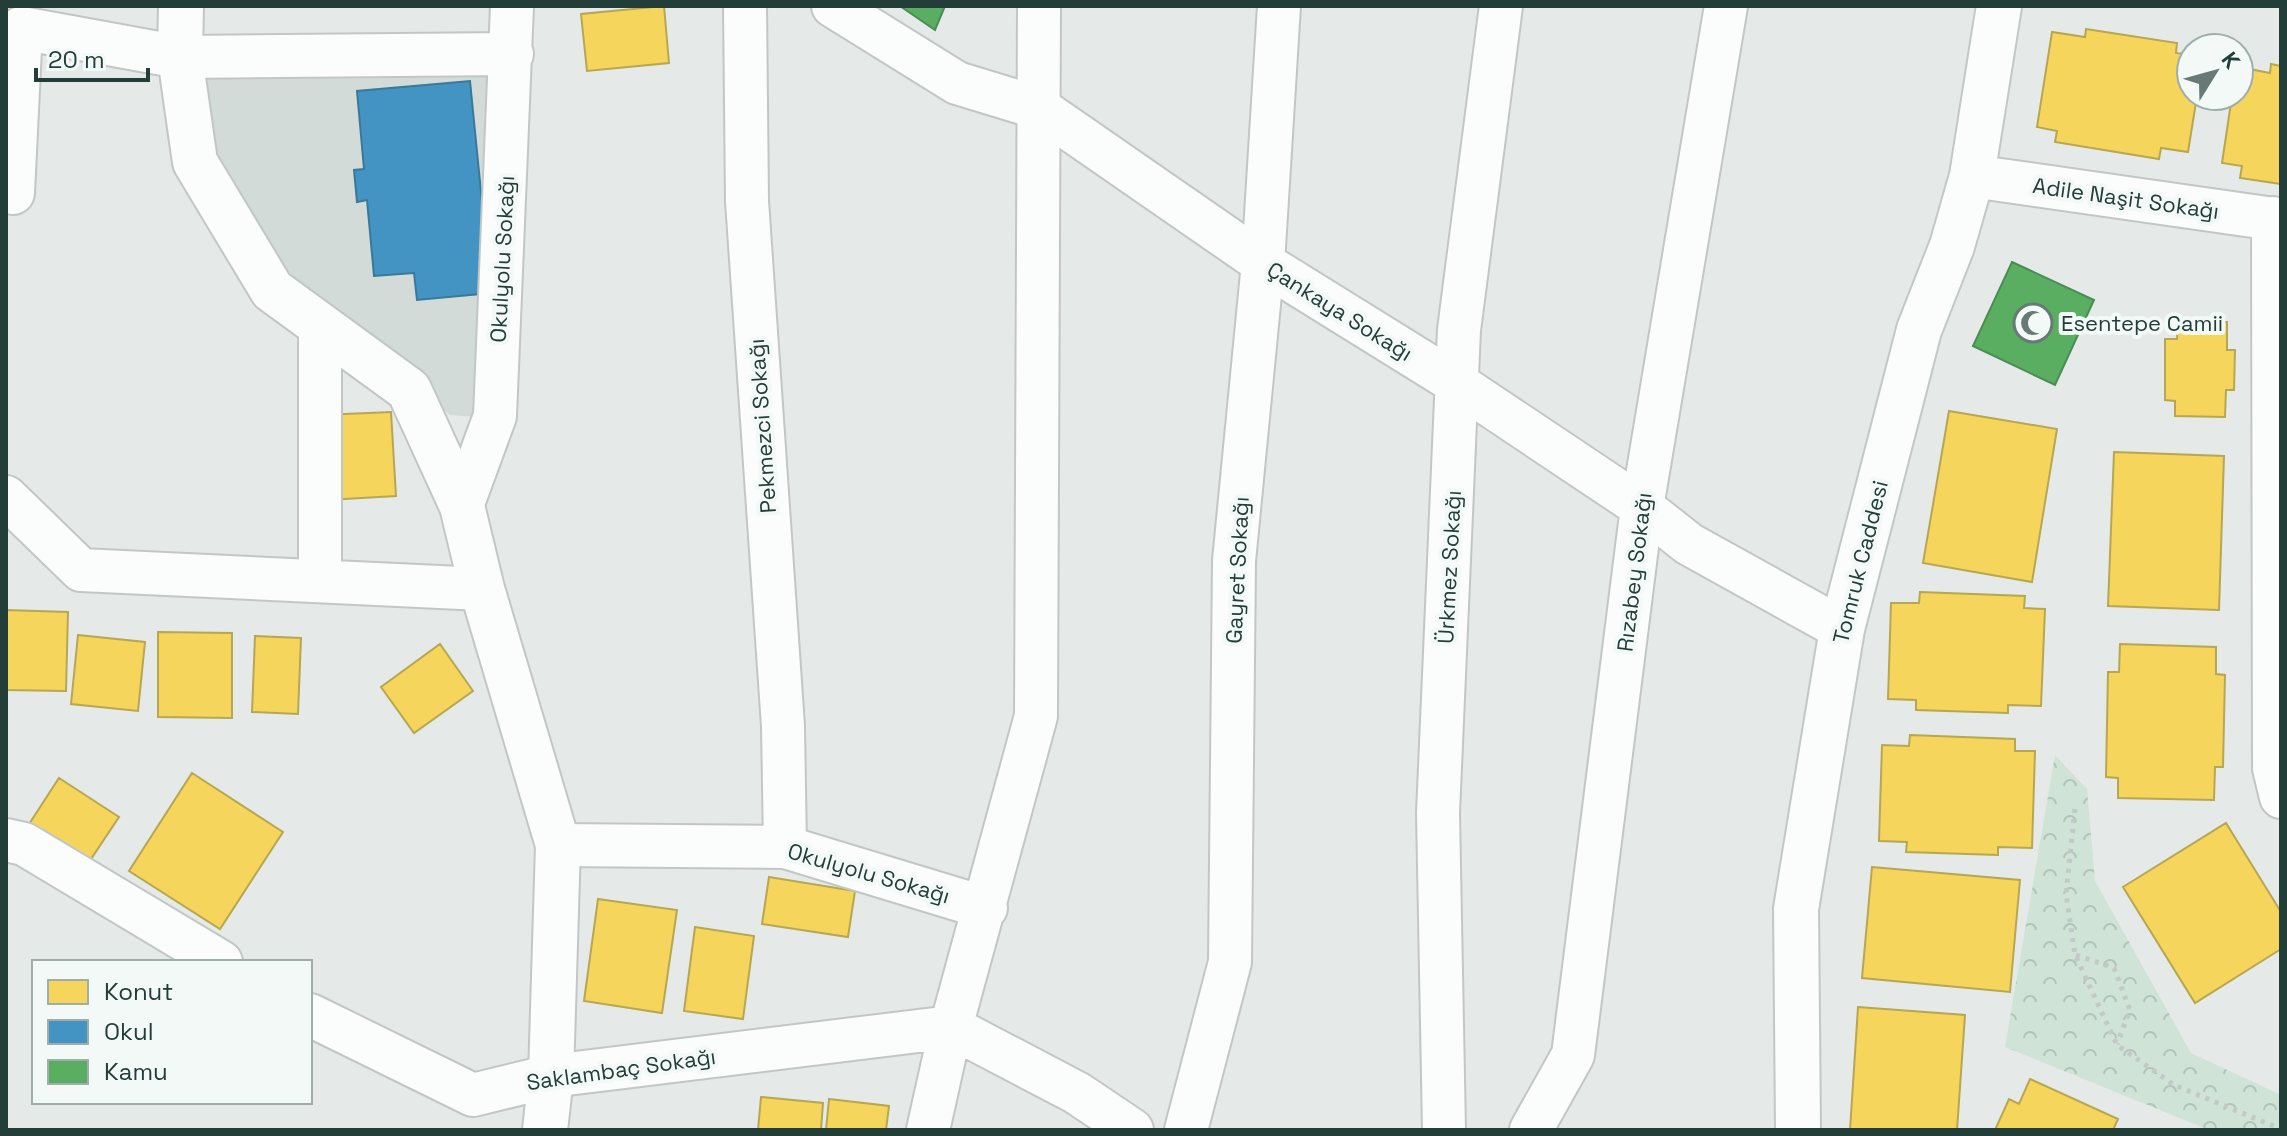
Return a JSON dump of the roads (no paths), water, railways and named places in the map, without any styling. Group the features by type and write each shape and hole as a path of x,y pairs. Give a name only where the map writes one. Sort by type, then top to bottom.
{"street":[{"path":"181,6 180,57 195,162 272,290 409,390 462,506 482,589 558,845 551,1076 545,1130"},
{"name":"Okulyolu Sokağı","path":"462,506 495,416 512,6"},
{"name":"Pekmezci Sokağı","path":"745,6 747,201 783,726 785,847"},
{"name":"Çankaya Sokağı","path":"833,6 957,83 1039,108 1263,263 1458,384 1642,507 1689,544 1842,629"},
{"path":"928,1130 951,1027 1036,716 1039,6"},
{"name":"Gayret Sokağı","path":"1186,1130 1230,962 1234,561 1263,263 1279,6"},
{"name":"Ürkmez Sokağı","path":"1444,1130 1438,813 1459,330 1501,6"},
{"name":"Rızabey Sokağı","path":"1531,1130 1573,1055 1642,507 1726,6"},
{"name":"Tomruk Caddesi","path":"1798,1130 1796,909 1842,629 1919,330 1952,246 1972,176 1999,6"},
{"path":"13,193 21,28 180,57 512,54"},
{"name":"Adile Naşit Sokağı","path":"1972,176 2277,219"},
{"path":"2277,219 2274,768 2281,797"},
{"path":"320,327 320,581"},
{"path":"6,497 81,570 482,589"},
{"path":"6,840 24,844 218,960"},
{"name":"Okulyolu Sokağı","path":"558,845 785,847 986,908"},
{"name":"Saklambaç Sokağı","path":"312,1016 473,1095 551,1076 951,1027"},
{"path":"951,1027 1077,1093 1132,1130"}],"place":[{"name":"Esentepe Camii","path":"2033,323"}]}
